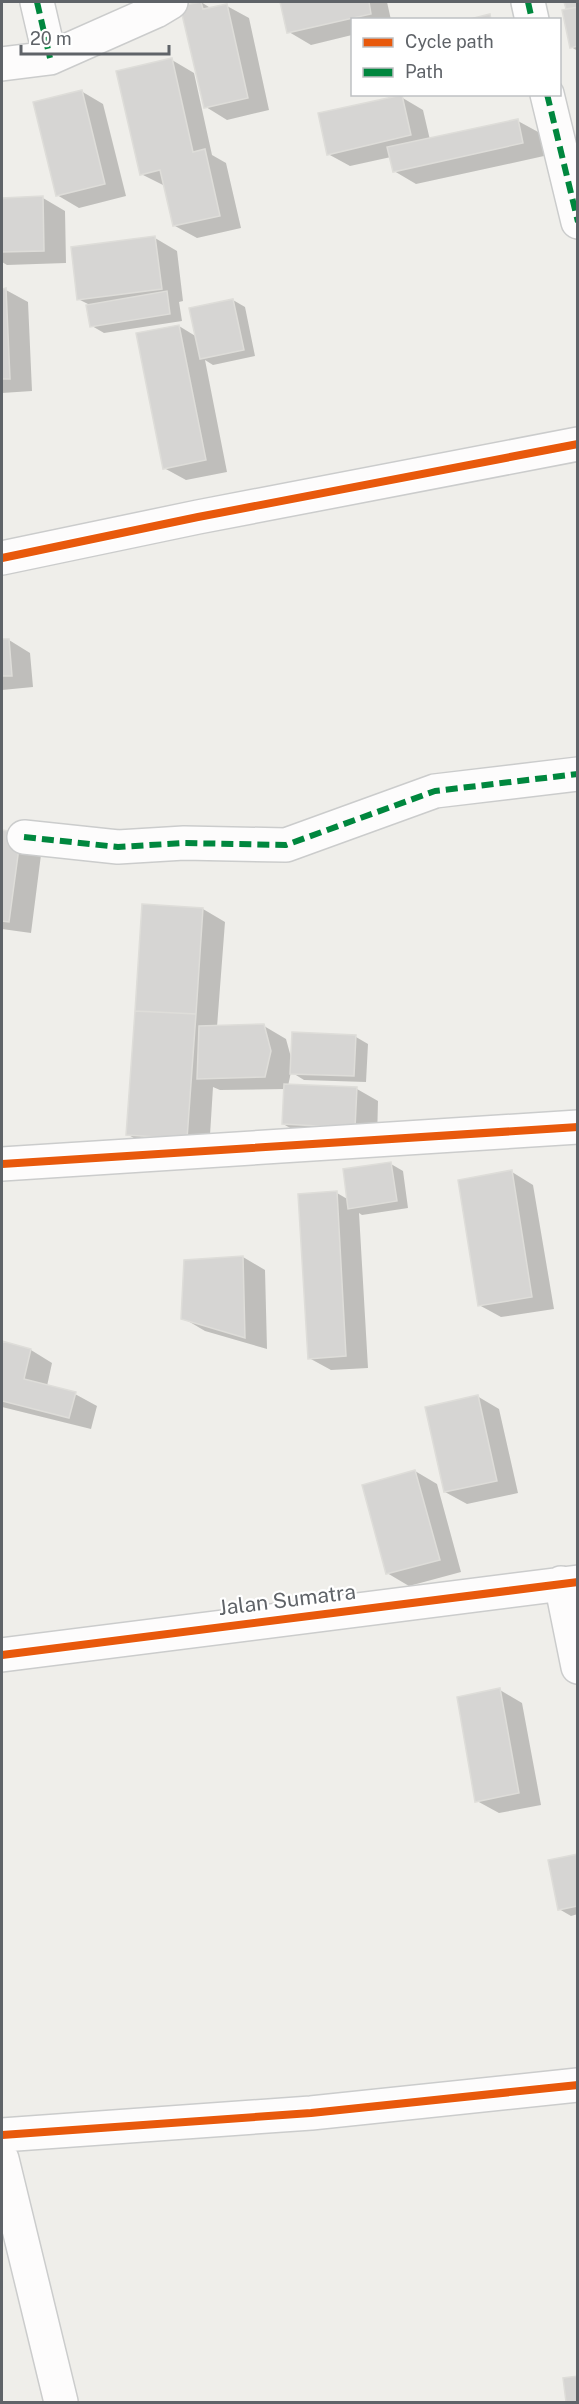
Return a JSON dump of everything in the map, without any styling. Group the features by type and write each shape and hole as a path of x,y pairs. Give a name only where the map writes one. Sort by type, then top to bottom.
{"street":[{"path":"37,2 50,58"},
{"path":"2,64 50,58 156,11 171,2"},
{"path":"528,2 532,18"},
{"path":"547,96 578,222"},
{"path":"2,558 198,517 578,444"},
{"path":"24,837 118,847 184,843 286,845 435,791 578,774"},
{"path":"2,1164 578,1127"},
{"path":"569,1583 578,1667"},
{"name":"Jalan Sumatra","path":"2,1654 569,1583"},
{"path":"2,2135 311,2113 578,2085"},
{"path":"2,2159 61,2403"}],"building":[{"path":"201,2 203,9 227,4 248,98 204,108 180,6"},
{"path":"280,2 369,2 371,14 287,33"},
{"path":"564,2 578,2 578,7 566,9"},
{"path":"578,7 578,46 570,48 562,10"},
{"path":"490,14 491,18 474,18"},
{"path":"172,58 193,152 205,149 220,216 173,226 160,170 140,175 116,71"},
{"path":"82,90 105,184 56,196 33,102"},
{"path":"402,96 411,135 327,155 318,113"},
{"path":"518,119 523,143 393,172 387,147"},
{"path":"43,196 44,251 2,252 2,198"},
{"path":"155,236 162,289 77,300 71,247"},
{"path":"6,288 10,379 2,379 2,289"},
{"path":"167,291 170,314 90,327 86,305"},
{"path":"233,299 244,350 200,359 189,308"},
{"path":"179,325 206,460 163,469 136,333"},
{"path":"2,639 9,639 12,676 2,676"},
{"path":"2,830 21,833 9,922 2,921"},
{"path":"142,904 203,908 196,1014 135,1011"},
{"path":"135,1011 196,1014 187,1139 126,1135"},
{"path":"264,1024 271,1051 265,1077 197,1079 199,1026"},
{"path":"292,1032 356,1035 354,1076 290,1074"},
{"path":"284,1084 357,1087 355,1128 282,1124"},
{"path":"391,1162 397,1201 348,1209 343,1169"},
{"path":"512,1170 532,1297 478,1306 458,1180"},
{"path":"337,1191 346,1356 308,1359 298,1194"},
{"path":"243,1256 245,1338 181,1319 184,1260"},
{"path":"2,1341 31,1349 24,1379 76,1392 69,1418 2,1401"},
{"path":"478,1395 497,1481 444,1492 425,1407"},
{"path":"415,1470 440,1560 386,1574 362,1485"},
{"path":"500,1688 519,1793 475,1802 457,1697"},
{"path":"578,1854 578,1906 558,1910 548,1860"},
{"path":"578,2376 578,2402 566,2402 563,2378"}],"marked path":[{"path":"37,2 50,58"},
{"path":"528,2 532,18"},
{"path":"547,96 578,222"},
{"path":"24,837 118,847 184,843 286,845 435,791 578,774"}],"cycle path":[{"path":"2,558 198,517 578,444"},
{"path":"2,1164 578,1127"},
{"path":"2,1655 578,1582"},
{"path":"2,2135 311,2113 578,2085"}]}
